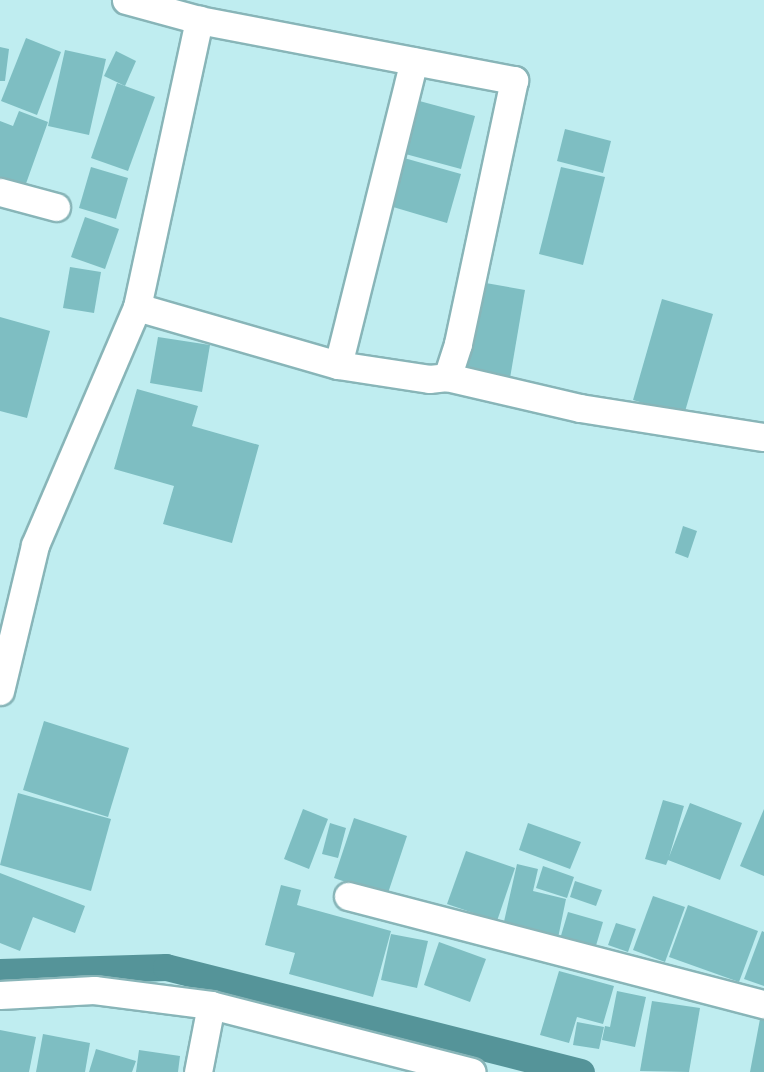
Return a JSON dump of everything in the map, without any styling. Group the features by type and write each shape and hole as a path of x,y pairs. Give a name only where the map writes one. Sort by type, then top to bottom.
{"street":[{"path":"126,0 200,20 514,80 458,344 447,377"},
{"path":"0,691 35,545 137,307 200,20"},
{"path":"338,364 414,61"},
{"path":"0,192 56,207"},
{"path":"137,307 338,364 429,380 447,377 580,408 764,437"},
{"path":"348,896 764,1004"},
{"path":"0,995 94,990 211,1005 472,1072"},
{"path":"198,1072 211,1005"}],"building":[{"path":"26,38 61,52 37,115 1,101"},
{"path":"0,47 9,49 5,81 0,81"},
{"path":"65,50 106,59 89,135 48,126"},
{"path":"116,51 136,61 125,86 104,76"},
{"path":"117,83 155,97 128,171 91,158"},
{"path":"412,99 475,116 461,169 398,152"},
{"path":"19,111 48,122 23,192 0,184 0,121 13,126"},
{"path":"565,129 611,141 603,173 557,161"},
{"path":"397,156 461,174 447,223 383,204"},
{"path":"91,167 128,178 116,219 79,208"},
{"path":"561,167 605,177 583,265 539,254"},
{"path":"85,217 119,229 105,269 71,257"},
{"path":"70,267 101,272 94,313 63,308"},
{"path":"480,282 525,290 509,384 464,376"},
{"path":"662,299 713,314 684,415 633,400"},
{"path":"0,317 50,331 27,418 0,411"},
{"path":"158,337 210,345 202,392 150,383"},
{"path":"137,389 198,406 192,426 259,445 232,543 163,524 174,486 114,469"},
{"path":"683,526 697,531 688,558 675,553"},
{"path":"44,721 129,748 108,817 23,790"},
{"path":"18,793 111,819 91,891 0,865"},
{"path":"663,800 684,806 669,857 690,803 742,823 720,880 668,860 666,865 645,859"},
{"path":"303,809 328,819 309,869 284,859"},
{"path":"764,809 764,876 740,866"},
{"path":"354,818 407,836 387,896 334,878"},
{"path":"330,823 346,828 338,858 322,854"},
{"path":"528,823 581,842 570,869 519,850"},
{"path":"466,851 515,868 497,921 447,904"},
{"path":"517,864 538,869 533,891 566,899 558,938 503,926"},
{"path":"543,866 574,877 567,898 536,888"},
{"path":"0,873 85,906 75,933 33,917 20,951 0,943"},
{"path":"575,881 602,890 596,906 570,897"},
{"path":"281,885 301,890 297,905 391,931 373,997 289,974 295,953 265,945"},
{"path":"653,896 685,907 665,962 633,950"},
{"path":"688,905 758,931 739,982 669,957"},
{"path":"568,912 603,922 595,949 560,939"},
{"path":"616,923 636,929 628,952 608,945"},
{"path":"762,931 764,932 764,986 744,979"},
{"path":"391,934 428,941 417,988 381,980"},
{"path":"439,942 486,959 470,1002 424,985"},
{"path":"559,971 614,986 603,1024 577,1017 569,1043 540,1035"},
{"path":"617,991 646,997 635,1047 602,1040 605,1026 610,1027"},
{"path":"652,1001 700,1008 689,1072 640,1071"},
{"path":"760,1019 764,1020 764,1072 750,1072"},
{"path":"577,1022 604,1027 599,1049 573,1045"},
{"path":"0,1030 36,1037 29,1072 0,1072"},
{"path":"43,1034 90,1043 85,1072 36,1072"},
{"path":"96,1049 136,1061 132,1072 89,1072"},
{"path":"139,1050 180,1056 178,1072 136,1072"}],"waterway":[{"path":"0,972 166,967 581,1072"}]}
